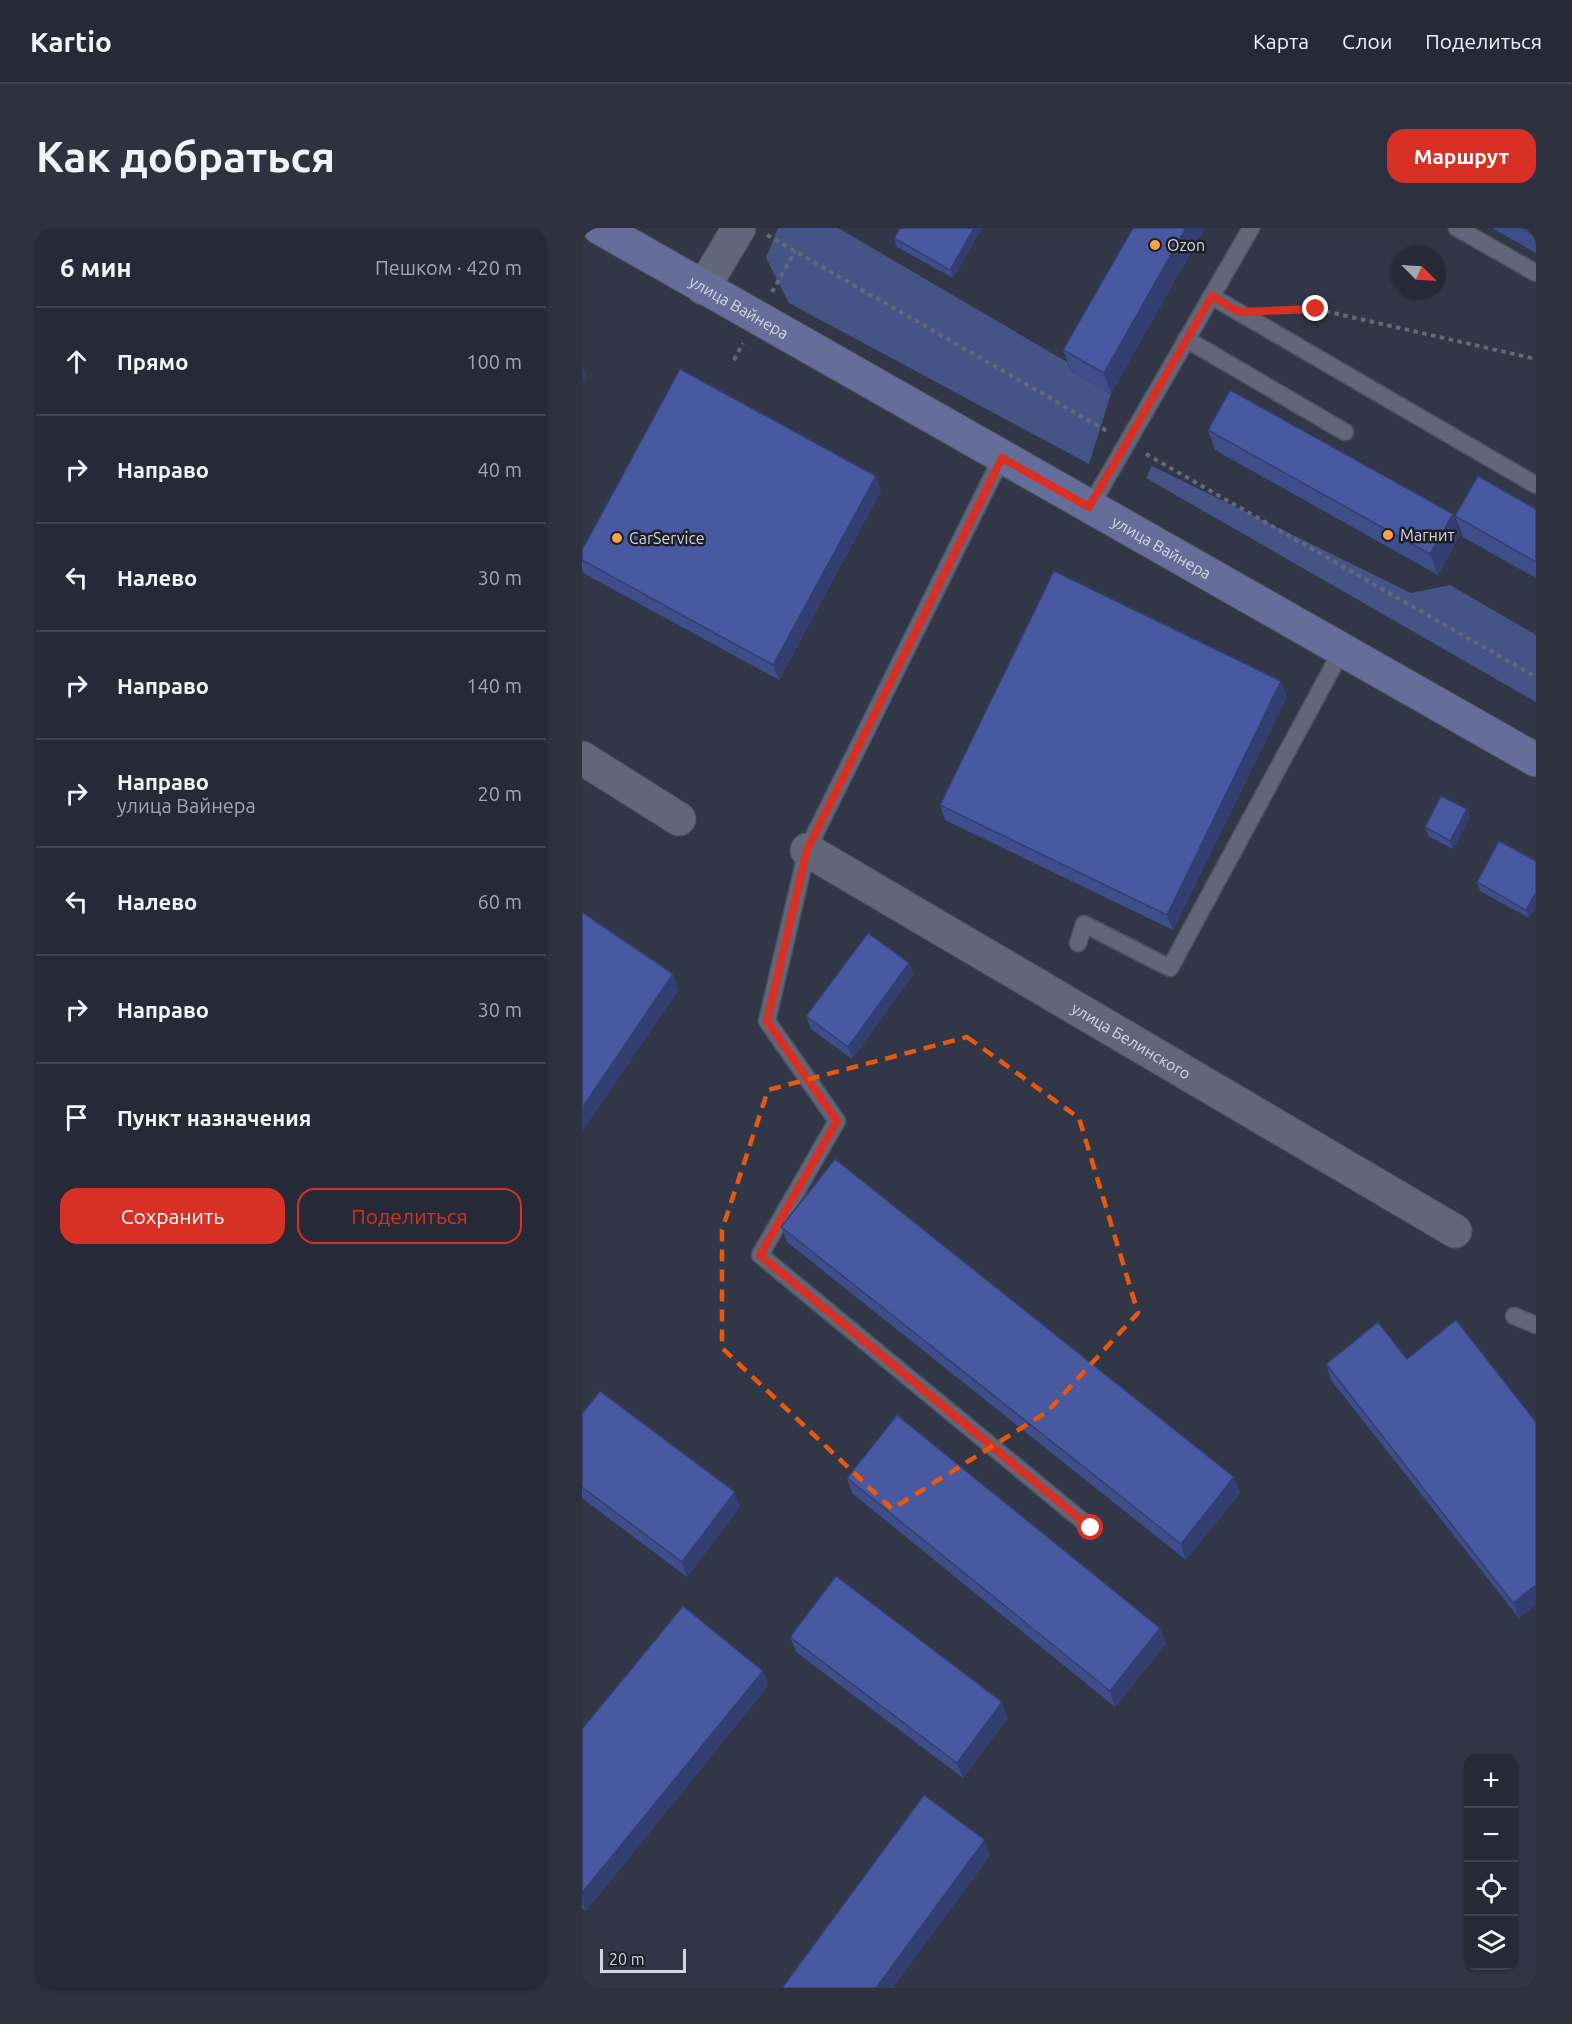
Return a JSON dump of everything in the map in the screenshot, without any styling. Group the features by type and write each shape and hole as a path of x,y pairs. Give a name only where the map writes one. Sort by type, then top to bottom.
{"main road":[{"name":"улица Вайнера","path":"600,228 1536,760"}],"street":[{"path":"704,288 752,231"},
{"path":"582,758 679,819"},
{"name":"улица Белинского","path":"807,850 1455,1232"}],"lane":[{"path":"1089,507 1251,228"},
{"path":"1457,228 1536,273"},
{"path":"1212,296 1536,485"},
{"path":"1186,339 1345,432"},
{"path":"1002,458 807,850 767,1021 837,1121 760,1255 1091,1528"},
{"path":"1078,943 1084,924 1170,968 1342,650"},
{"path":"1514,1316 1536,1324"}],"path":[{"path":"752,231 1536,677"},
{"path":"1239,312 1316,309 1536,358"}],"highlighted area":[{"path":"967,1037 1079,1118 1138,1313 1047,1412 892,1509 722,1348 722,1230 768,1090"}],"shaded area":[{"path":"778,228 838,228 1067,362 1071,371 1111,394 1089,464 789,303 766,258"},
{"path":"1152,466 1411,593 1450,585 1536,635 1536,702 1146,478"}],"building":[{"path":"900,228 974,228 950,270 894,238"},
{"path":"1133,228 1186,228 1104,373 1063,350"},
{"path":"1521,228 1536,228 1536,237"},
{"path":"680,369 876,476 773,665 582,560 582,550"},
{"path":"1230,390 1453,514 1430,554 1208,430"},
{"path":"1478,476 1536,509 1536,562 1455,516"},
{"path":"1054,571 1281,681 1167,915 940,805"},
{"path":"1441,796 1467,809 1450,841 1425,827"},
{"path":"1499,841 1536,861 1536,892 1526,910 1477,882"},
{"path":"582,912 673,974 582,1108"},
{"path":"868,933 909,963 848,1047 806,1016"},
{"path":"835,1159 1234,1477 1181,1544 781,1227"},
{"path":"1456,1320 1536,1422 1536,1585 1513,1603 1326,1364 1378,1322 1407,1359"},
{"path":"600,1391 735,1492 682,1562 582,1487 582,1414"},
{"path":"897,1415 1160,1628 1110,1691 847,1478"},
{"path":"836,1576 1002,1702 957,1763 790,1637"},
{"path":"683,1606 763,1671 582,1893 582,1729"},
{"path":"924,1795 985,1840 876,1988 782,1988"}],"place":[{"name":"Ozon","path":"1155,245"},
{"name":"Магнит","path":"1388,535"},
{"name":"CarService","path":"617,538"}],"route":[{"path":"1091,1528 760,1255 837,1121 767,1021 807,850 1002,458 1089,507 1212,296 1239,312 1316,309"}]}
